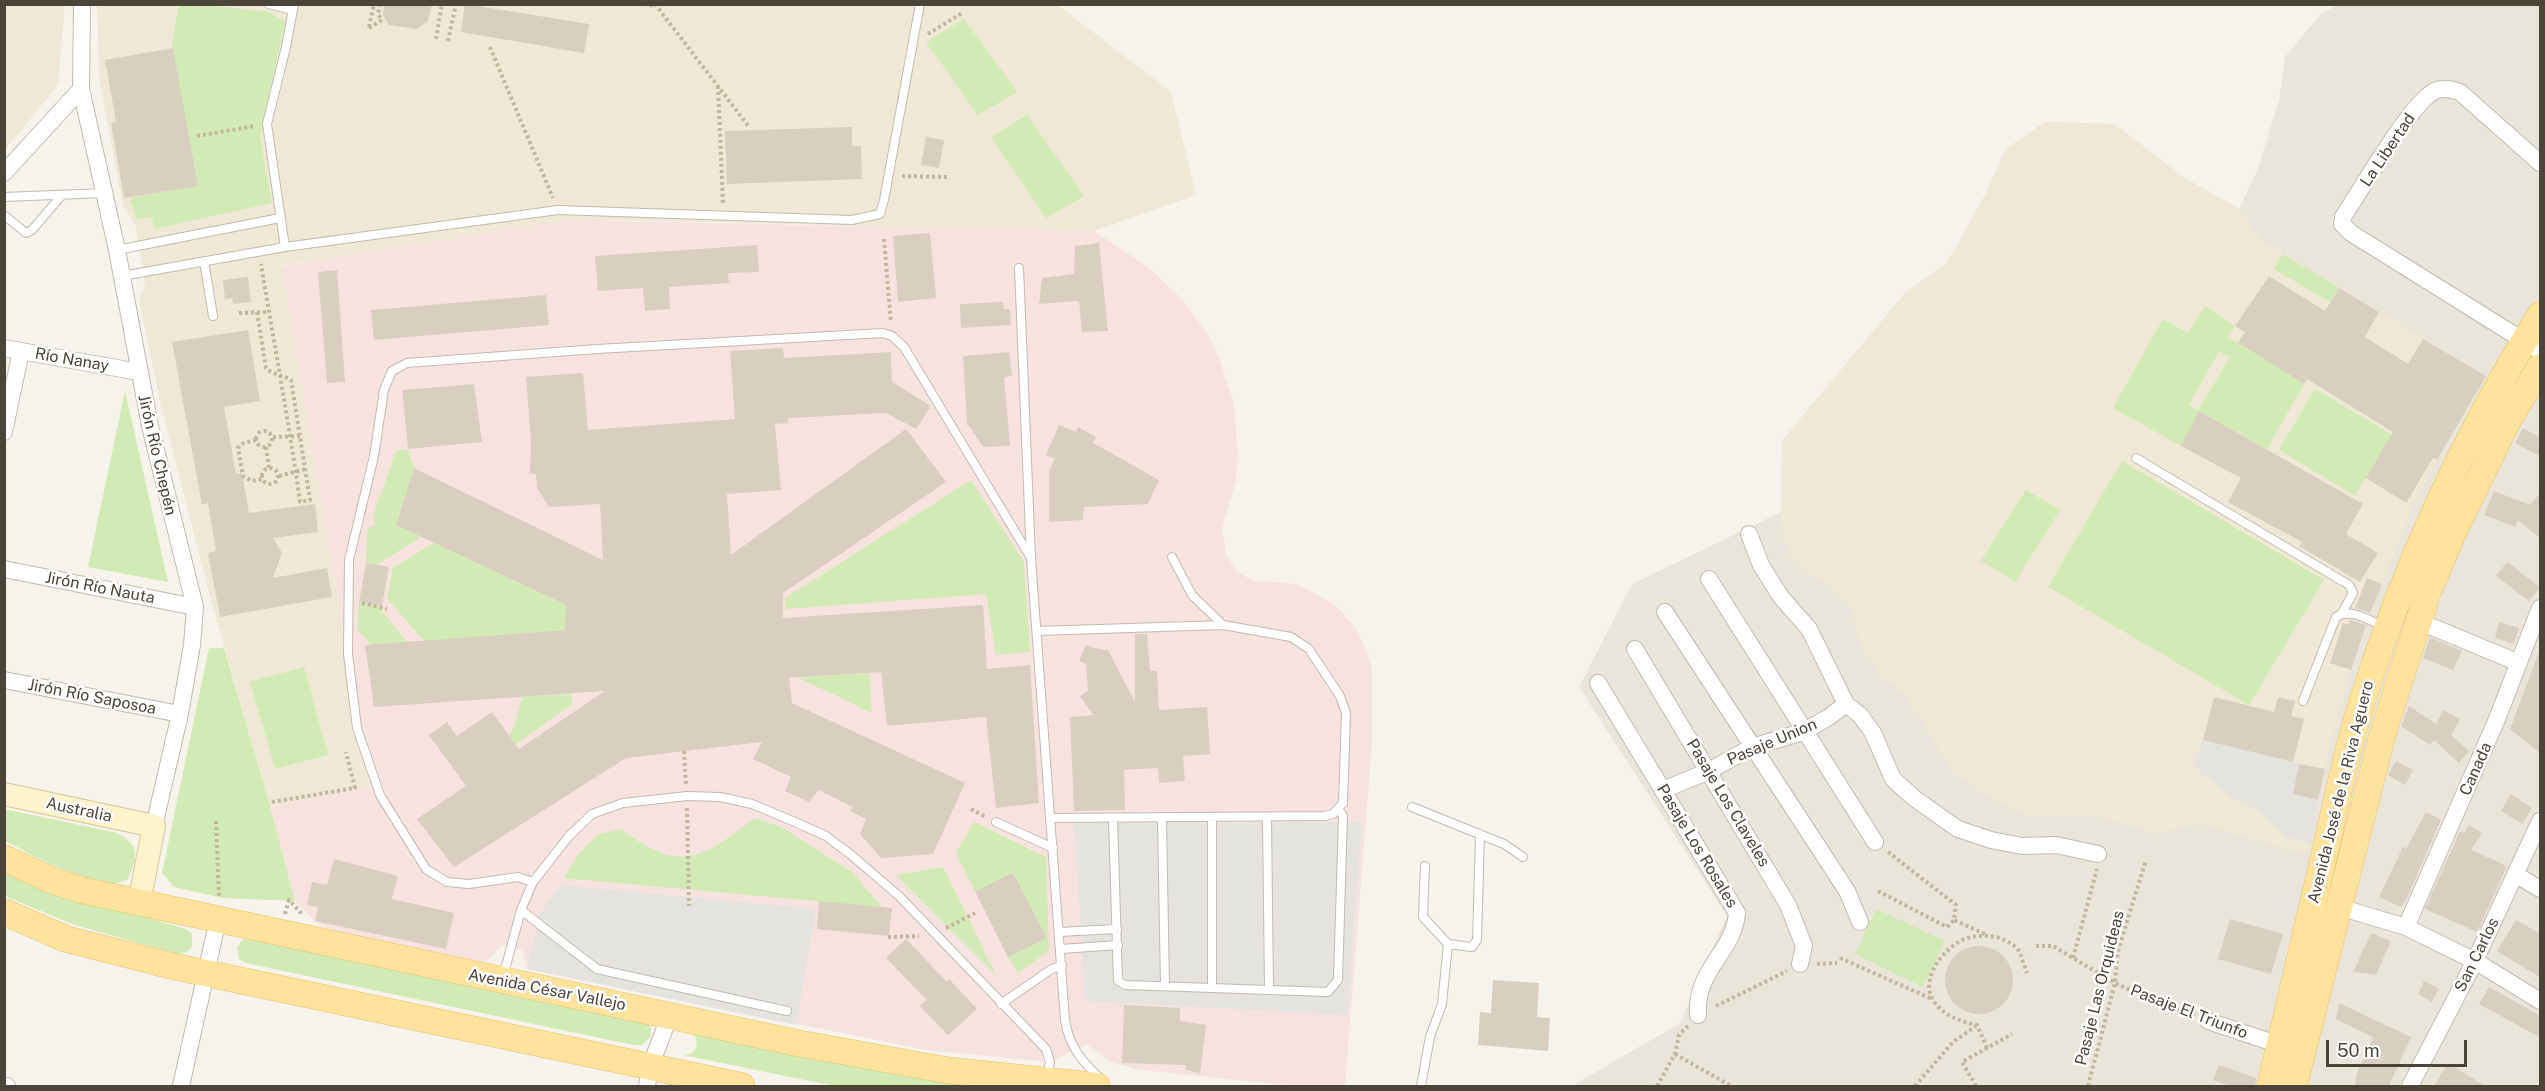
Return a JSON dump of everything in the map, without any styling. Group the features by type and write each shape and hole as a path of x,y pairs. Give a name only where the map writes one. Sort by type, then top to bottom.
{"main road":[{"name":"Avenida José de la Riva Aguero","path":"2270,1086 2345,765 2361,704 2389,620 2425,530 2453,470 2532,346 2541,315"},
{"name":"Avenida José de la Riva Aguero","path":"2294,1086 2382,736 2418,621 2453,533 2506,424 2541,367"},
{"path":"2389,620 2418,621"},
{"name":"Avenida César Vallejo","path":"4,858 81,891 797,1043 945,1070 1097,1086"},
{"path":"4,912 66,939 206,973 649,1077 742,1086"}],"street":[{"name":"Jirón Río Chepén","path":"82,4 81,89 117,250 152,438 195,607 192,645 180,714 154,826 140,903"},
{"name":"La Libertad","path":"2532,346 2350,233 2342,224 2343,217 2414,110 2433,92 2447,88 2460,92 2541,163"},
{"path":"4,173 81,89"},
{"path":"4,432 13,350"},
{"name":"Río Nanay","path":"13,350 139,372"},
{"path":"1749,534 1761,565 1781,597 1809,629 1846,704 1860,715 1873,733 1893,779 1914,798 1958,829 1990,840 2011,844 2056,845 2098,854"},
{"name":"Jirón Río Nauta","path":"4,569 195,607"},
{"path":"1709,579 1803,732 1875,842"},
{"path":"1665,612 1847,891 1860,922"},
{"name":"Canada","path":"2406,927 2498,719 2518,663 2539,618"},
{"path":"2418,621 2518,663"},
{"name":"Pasaje Los Claveles","path":"1635,649 1788,905 1804,946 1800,964"},
{"name":"Jirón Río Saposoa","path":"4,680 180,714"},
{"name":"Pasaje Los Rosales","path":"1598,683 1737,913 1736,927 1705,975 1697,1000 1698,1015"},
{"name":"Pasaje Union","path":"1663,790 1709,771 1752,747 1803,732 1830,717 1846,704"},
{"name":"Australia","path":"4,794 154,826"},
{"name":"San Carlos","path":"2410,1086 2475,961 2541,821"},
{"path":"2516,874 2541,889"},
{"path":"2339,908 2406,927 2475,961 2541,1001"},
{"path":"182,1086 218,919"},
{"path":"649,1077 670,1015"},
{"name":"Pasaje El Triunfo","path":"2208,1021 2280,1045"}],"lane":[{"path":"269,4 293,7 286,47 267,124 285,247"},
{"path":"122,276 285,247 558,210 723,217 865,218 880,213 889,176 920,4"},
{"path":"4,197 105,194"},
{"path":"4,215 26,233 32,230 62,195"},
{"path":"117,250 280,218"},
{"path":"204,261 213,316"},
{"path":"1019,268 1031,558 1068,1037 1089,1069 1109,1086"},
{"path":"532,882 518,877 469,884 447,882 426,869 380,795 357,728 348,654 349,560 374,456 384,390 392,371 399,366 408,363 585,350 862,332 883,333 892,336 904,347 1031,558"},
{"path":"2136,458 2349,585 2353,593 2342,613 2336,617 2302,701"},
{"path":"1172,557 1192,595 1223,625"},
{"path":"2342,613 2389,620"},
{"path":"1037,630 1223,625 1291,637 1309,649 1340,696 1346,713 1343,803 1339,810 1325,816 1051,818"},
{"path":"502,981 521,910 532,882 569,836 592,814 623,803 687,796 720,797 752,804 826,836 899,896 1046,1049 1050,1062 1046,1081"},
{"path":"1412,807 1504,844 1523,857"},
{"path":"1113,819 1119,981 1125,985 1328,992 1338,980 1343,816 1339,810"},
{"path":"1162,817 1165,986"},
{"path":"1212,817 1212,988"},
{"path":"1267,817 1269,990"},
{"path":"996,822 1053,848"},
{"path":"1425,866 1423,917 1448,945 1472,947 1477,940 1480,834"},
{"path":"521,910 597,969 787,1011"},
{"path":"1059,932 1117,929"},
{"path":"1061,949 1118,945"},
{"path":"1421,1086 1430,1037 1442,1004 1448,945"},
{"path":"1001,1004 1050,970 1062,965"}],"path":[{"path":"374,4 369,28 382,20 378,14 380,4"},
{"path":"436,39 441,4"},
{"path":"448,41 456,4"},
{"path":"644,4 656,5 749,127"},
{"path":"915,32 929,34 962,13"},
{"path":"490,47 558,210"},
{"path":"718,86 723,217"},
{"path":"197,136 267,124"},
{"path":"889,176 949,177"},
{"path":"884,240 892,336"},
{"path":"257,312 264,364 268,370 279,377 291,381 310,500 300,502 296,472 279,377 259,251"},
{"path":"239,313 269,312"},
{"path":"256,440 259,432 263,430 268,431 273,437"},
{"path":"273,437 300,436"},
{"path":"256,440 261,447 266,447 272,442 273,437"},
{"path":"256,440 241,444 238,448 243,476 252,481 262,479 271,485 275,484 279,476"},
{"path":"266,447 269,468"},
{"path":"269,468 279,476"},
{"path":"262,479 262,473 269,468"},
{"path":"279,476 306,469"},
{"path":"348,600 387,609"},
{"path":"684,751 689,906"},
{"path":"272,802 355,788 346,752"},
{"path":"216,821 218,919"},
{"path":"1875,842 1956,905 1954,920 1947,927 1878,891"},
{"path":"2073,958 2082,917 2095,876 2098,854"},
{"name":"Pasaje Las Orquideas","path":"2088,1086 2115,983 2118,951 2146,861"},
{"path":"1954,920 1988,935 2009,941 2018,950 2027,973"},
{"path":"1932,999 1929,984 1934,968 1952,945 1966,938 1988,935"},
{"name":"Pasaje El Triunfo","path":"2036,946 2053,945 2115,983 2161,1004 2208,1021"},
{"path":"1840,958 1932,999 1946,1013 1958,1020 1977,1025"},
{"path":"1657,1086 1675,1054 1679,1035 1698,1015 1800,964 1837,963"},
{"path":"1977,1025 1987,1048"},
{"path":"1915,1086 1953,1042 1977,1025"},
{"path":"1976,1086 1962,1062 2012,1034"},
{"path":"1675,1054 1731,1086"}],"shaded area":[{"path":"5,4 65,5 58,85 5,150"},
{"path":"2339,4 2540,5 2540,1086 1572,1086 1680,1023 1727,916 1579,687 1632,584 1781,512 1782,441 1905,293 1947,263 1984,197 2006,149 2045,122 2115,124 2183,177 2239,209 2257,171 2279,101 2285,57 2321,14"},
{"path":"97,5 1058,5 1171,92 1196,195 1094,231 610,220 282,265 370,788 270,806 208,589 161,406 139,300 145,283 135,224 123,206 99,78"},
{"path":"2045,122 2115,124 2183,177 2239,209 2262,241 2486,376 2416,499 2369,615 2328,754 2306,855 2201,824 2157,833 2093,816 2025,815 1989,797 1953,773 1904,695 1883,678 1859,642 1853,611 1829,587 1796,563 1783,539 1782,441 1905,293 1947,263 1984,197 2006,149"},
{"path":"570,220 1094,231 1148,267 1182,299 1209,336 1219,357 1234,405 1238,455 1236,480 1222,528 1226,555 1237,571 1246,577 1256,581 1290,583 1306,588 1335,605 1355,627 1368,654 1372,669 1372,743 1345,1086 1296,1086 1140,1070 1111,1062 1087,1044 1050,1062 926,1050 527,969 522,950 502,945 486,962 346,934 320,926 295,901 270,806 370,788 282,266"},
{"path":"2203,740 2300,764 2293,794 2318,800 2309,843 2285,837 2262,813 2233,798 2210,778 2203,776 2193,762"},
{"path":"1362,822 1347,1015 1085,1001 1074,823"},
{"path":"562,885 816,909 796,1025 527,969 539,915"}],"green space":[{"path":"179,5 205,5 269,12 285,22 260,137 272,203 154,229 152,217 136,219 130,198 198,185 172,45"},
{"path":"964,19 1017,92 978,115 926,42"},
{"path":"1027,115 1084,196 1046,218 991,137"},
{"path":"2283,254 2339,288 2330,302 2274,269"},
{"path":"2205,306 2235,326 2228,337 2304,384 2267,449 2199,411 2181,446 2113,408 2163,319 2188,333","holes":["2219,351 2230,357 2198,411 2189,405"]},
{"path":"2315,389 2392,435 2355,496 2279,450"},
{"path":"125,391 168,582 88,567"},
{"path":"408,449 414,468 396,524 421,537 376,565 366,563 367,531 375,524 373,516 396,451"},
{"path":"2122,461 2324,580 2249,705 2048,587"},
{"path":"971,480 1024,562 1030,652 996,655 986,594 786,609 785,598"},
{"path":"2026,490 2060,510 2015,582 1981,561"},
{"path":"434,543 572,608 566,617 565,630 424,641 387,598 393,568"},
{"path":"359,602 378,606 407,642 371,645 357,629"},
{"path":"209,648 224,648 295,901 223,898 174,887 162,873"},
{"path":"304,667 328,755 275,769 250,682"},
{"path":"869,673 872,713 799,678"},
{"path":"571,694 572,704 505,752 502,748 514,727 522,697"},
{"path":"4,809 113,832 122,836 128,840 135,851 134,864 127,880 114,884 90,881 5,841"},
{"path":"755,818 783,828 852,872 882,907 563,878 580,853 597,835 621,829 660,852 676,856 690,856 720,843"},
{"path":"974,822 1046,857 1049,951 1018,973 1008,957 1047,938 1013,873 975,891 956,853"},
{"path":"943,867 996,975 896,875"},
{"path":"4,868 77,898 186,929 192,934 192,947 185,953 177,954 75,925 9,898 5,895"},
{"path":"1876,909 1945,941 1923,987 1855,954"},
{"path":"249,938 647,1022 651,1028 651,1036 642,1045 633,1045 246,963 239,959 237,948 242,940"},
{"path":"689,1032 972,1085 834,1086 683,1055 693,1053 697,1046 695,1036"}],"building":[{"path":"384,4 432,4 428,21 417,29 389,25 383,15"},
{"path":"465,4 589,24 584,53 461,32"},
{"path":"173,48 198,186 124,198 111,123 116,122 105,60"},
{"path":"852,127 852,146 861,146 862,179 727,184 725,131"},
{"path":"926,137 944,140 939,168 921,165"},
{"path":"930,233 936,298 898,302 893,236"},
{"path":"1099,243 1108,331 1082,332 1079,301 1039,304 1042,278 1074,274 1075,246"},
{"path":"757,245 759,272 728,273 729,283 669,287 670,309 645,311 643,288 598,291 595,256"},
{"path":"337,270 345,382 327,383 318,272"},
{"path":"2269,276 2325,311 2339,288 2379,312 2365,337 2408,364 2423,339 2486,376 2437,460 2433,458 2406,503 2366,478 2393,432 2307,379 2304,384 2238,343 2245,332 2235,326"},
{"path":"248,277 251,302 233,304 232,298 225,299 223,280"},
{"path":"546,295 549,325 374,340 371,310"},
{"path":"1003,302 1004,309 1010,309 1011,325 961,328 960,304"},
{"path":"248,330 260,401 224,407 236,474 242,473 249,513 315,504 318,532 273,538 282,553 273,578 327,568 332,597 220,617 208,553 216,551 208,503 202,505 172,342"},
{"path":"783,348 784,358 891,352 892,382 931,406 916,429 886,413 788,418 788,423 775,424 781,490 727,494 731,555 906,429 946,482 783,593 783,618 983,605 987,669 1030,665 1039,803 996,808 986,717 887,726 881,672 789,678 792,703 965,783 933,854 881,858 860,834 866,819 850,811 853,807 819,790 809,802 785,791 791,777 753,759 762,742 626,758 454,867 417,819 466,786 429,735 447,722 457,736 492,712 519,749 605,691 374,707 365,645 565,630 566,605 396,525 414,468 603,560 600,504 549,507 537,488 536,474 530,473 531,442 526,377 583,373 588,430 735,419 730,351"},
{"path":"1009,352 1012,376 1004,377 1010,446 983,447 967,423 963,356"},
{"path":"474,384 482,442 408,449 402,390"},
{"path":"2199,411 2363,504 2346,534 2378,553 2360,582 2299,546 2302,542 2228,502 2241,478 2181,446"},
{"path":"1059,425 1076,432 1078,427 1096,437 1093,443 1159,480 1148,504 1084,507 1083,520 1049,522 1049,470 1055,459 1046,455"},
{"path":"2523,428 2541,438 2541,457 2515,443"},
{"path":"2494,491 2530,505 2541,492 2541,539 2518,520 2515,527 2484,515"},
{"path":"2507,562 2540,587 2529,601 2496,576"},
{"path":"366,563 389,567 382,606 359,602"},
{"path":"2367,578 2382,584 2370,613 2355,608"},
{"path":"2350,620 2366,625 2351,670 2330,663 2343,623 2348,625"},
{"path":"2499,622 2519,628 2514,644 2495,638"},
{"path":"1135,634 1147,634 1150,671 1157,671 1159,710 1207,707 1210,754 1183,756 1185,781 1159,783 1158,768 1124,770 1125,810 1074,811 1070,717 1093,715 1080,696 1088,691 1086,664 1079,661 1086,645 1108,650 1135,702"},
{"path":"2430,637 2462,651 2453,670 2423,658"},
{"path":"2538,654 2541,655 2541,754 2510,729"},
{"path":"2214,697 2274,712 2278,697 2295,701 2291,716 2304,719 2293,762 2203,740"},
{"path":"2409,706 2436,724 2443,710 2460,719 2451,735 2469,751 2459,763 2434,740 2430,745 2401,726"},
{"path":"2396,761 2413,770 2405,785 2388,775"},
{"path":"2299,764 2325,769 2318,800 2293,794"},
{"path":"2511,794 2532,808 2522,824 2501,811"},
{"path":"2426,812 2441,820 2401,907 2379,897 2403,847 2406,849"},
{"path":"2469,825 2482,833 2471,850 2507,866 2477,932 2425,909 2460,831 2464,833"},
{"path":"334,859 398,876 392,899 454,913 446,949 315,921 318,907 307,905 312,882 327,885"},
{"path":"1013,873 1047,938 1008,957 975,891"},
{"path":"819,901 892,908 889,936 817,929"},
{"path":"2230,919 2283,934 2271,974 2218,959"},
{"path":"2516,920 2541,934 2541,978 2497,951"},
{"path":"2371,933 2391,941 2376,975 2353,972"},
{"path":"906,939 947,982 949,979 977,1009 948,1035 920,1006 927,1000 886,958"},
{"path":"1979,946 1992,949 2003,956 2010,967 2013,980 2010,993 2003,1004 1992,1011 1979,1014 1966,1011 1955,1004 1948,993 1945,980 1948,967 1955,956 1966,949"},
{"path":"1493,980 1539,983 1537,1017 1550,1018 1548,1051 1478,1045 1480,1012 1491,1013"},
{"path":"2424,981 2439,989 2432,1002 2418,994"},
{"path":"2489,987 2541,1016 2541,1038 2479,1004"},
{"path":"2339,1003 2411,1037 2389,1086 2355,1086 2357,1073 2373,1037 2336,1019"},
{"path":"1124,1005 1180,1008 1180,1021 1206,1025 1200,1073 1185,1070 1186,1065 1122,1063"},
{"path":"2448,1063 2485,1086 2434,1086"},
{"path":"2219,1065 2256,1078 2255,1086 2230,1086 2213,1080"}]}
